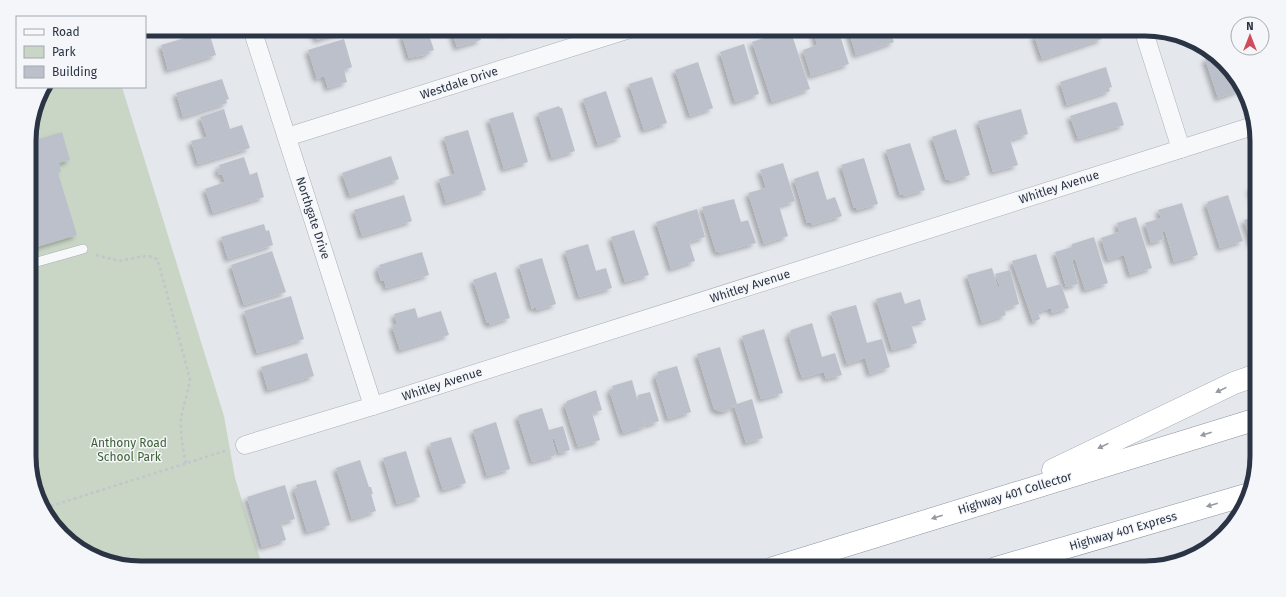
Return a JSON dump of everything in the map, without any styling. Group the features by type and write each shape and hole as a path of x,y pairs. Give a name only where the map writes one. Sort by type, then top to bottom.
{"highway":[{"path":"988,502 1227,387 1250,378"},
{"name":"Highway 401 Collector","path":"796,561 1250,421"},
{"name":"Highway 401 Express","path":"1020,561 1242,496"}],"street":[{"name":"Northgate Drive","path":"254,36 373,406"},
{"name":"Westdale Drive","path":"287,137 608,36"},
{"path":"1145,36 1181,149"},
{"name":"Whitley Avenue","path":"245,445 373,406 1249,128"}],"lane":[{"path":"36,262 83,250"}],"path":[{"path":"83,250 104,259 119,262 150,256 157,259 190,379 181,419 181,436 186,464"},
{"path":"49,507 245,445"}],"green space":[{"name":"Anthony Road School Park","path":"51,88 122,88 224,416 235,478 261,561 141,561 121,559 107,555 88,547 67,530 58,520 44,496 37,470 36,456 36,134 44,101"}],"building":[{"path":"210,36 216,55 168,70 161,45 188,37"},
{"path":"316,36 330,36 317,40"},
{"path":"402,36 429,36 434,50 428,52 429,54 409,58"},
{"path":"453,36 480,36 481,40 457,47"},
{"path":"770,36 792,36 810,89 772,102 752,42"},
{"path":"815,36 840,36 849,64 811,76 803,50 817,45"},
{"path":"850,36 892,36 894,42 856,55"},
{"path":"1034,36 1101,36 1102,39 1042,59"},
{"path":"344,39 352,67 344,70 347,82 328,88 324,76 317,79 308,50"},
{"path":"744,44 759,94 735,102 720,52"},
{"path":"1208,58 1219,67 1237,91 1218,98 1205,59"},
{"path":"698,62 713,108 690,116 675,70"},
{"path":"1106,67 1112,87 1109,88 1110,91 1067,105 1060,82"},
{"path":"652,77 667,123 644,130 629,84"},
{"path":"222,79 229,99 226,100 227,103 183,117 176,93"},
{"path":"606,91 621,137 598,145 583,99"},
{"path":"1114,102 1117,103 1124,125 1078,139 1070,116"},
{"path":"559,106 562,108 575,151 552,158 538,113"},
{"path":"224,109 230,129 242,125 250,148 198,164 191,141 207,137 200,117"},
{"path":"1021,109 1028,134 1010,140 1018,165 993,172 978,121"},
{"path":"513,112 528,162 504,169 489,119"},
{"path":"956,129 970,175 950,181 949,179 946,180 932,137"},
{"path":"468,130 486,190 446,203 439,179 455,174 444,137"},
{"path":"62,132 70,160 59,163 61,172 58,173 77,235 36,247 36,140"},
{"path":"910,143 925,190 904,196 903,194 900,195 886,150"},
{"path":"391,156 399,179 350,196 342,173"},
{"path":"244,157 250,175 257,172 264,197 213,213 205,189 225,182 222,174 219,175 217,169 220,168 219,165"},
{"path":"864,158 878,204 857,210 854,208 841,165"},
{"path":"783,163 795,201 779,206 788,236 764,244 748,193 766,188 760,170"},
{"path":"818,171 827,200 835,197 842,216 812,225 811,222 807,223 794,179"},
{"path":"404,195 412,221 362,236 354,210"},
{"path":"1228,195 1243,241 1220,248 1206,204 1208,204 1207,202"},
{"path":"734,199 741,222 748,220 756,243 719,253 718,251 716,252 702,207"},
{"path":"1182,203 1198,255 1174,262 1165,231 1162,232 1164,239 1151,243 1145,223 1161,218 1158,210"},
{"path":"697,209 705,237 689,242 695,261 671,269 656,222"},
{"path":"1136,217 1152,268 1130,275 1124,255 1108,260 1101,238 1119,232 1117,223"},
{"path":"1250,218 1250,239 1244,220"},
{"path":"264,224 266,231 269,230 273,245 228,259 221,237"},
{"path":"634,230 649,275 625,282 611,237"},
{"path":"1094,237 1108,283 1085,290 1075,259 1072,260 1078,284 1066,287 1055,252 1072,247 1072,244"},
{"path":"588,244 596,271 606,268 612,288 579,297 565,251"},
{"path":"272,251 286,292 244,305 231,265"},
{"path":"422,252 429,275 386,288 384,280 381,281 377,268 380,268 379,265"},
{"path":"1036,254 1047,288 1061,284 1069,308 1052,313 1051,308 1038,312 1040,319 1033,322 1012,261"},
{"path":"542,258 556,304 537,310 536,307 532,309 519,265"},
{"path":"992,268 998,288 1000,287 995,274 1010,270 1019,304 1004,309 1006,315 982,323 967,275"},
{"path":"496,272 510,318 489,325 489,322 487,323 473,280"},
{"path":"901,292 905,304 920,299 926,320 911,324 917,343 892,350 876,299"},
{"path":"291,296 304,339 257,353 244,311"},
{"path":"856,305 867,343 882,339 890,367 870,374 865,358 847,364 831,312"},
{"path":"415,308 418,318 441,311 449,335 400,350 392,326 397,324 394,314"},
{"path":"812,323 822,357 835,353 842,375 826,379 824,372 802,378 788,334 791,333 791,330"},
{"path":"764,329 783,393 761,399 742,336"},
{"path":"720,347 737,404 752,399 763,438 746,443 734,405 729,410 721,412 714,409 697,354"},
{"path":"307,353 314,376 268,390 261,367"},
{"path":"677,366 691,412 668,419 655,376 658,375 657,372"},
{"path":"632,380 638,402 638,395 650,392 659,421 647,425 641,411 646,426 623,433 609,390 613,389 612,386"},
{"path":"596,390 602,410 592,413 600,440 578,447 564,404 567,404 567,401"},
{"path":"542,408 549,430 563,426 570,450 559,453 554,438 552,439 556,455 532,462 518,418 519,415"},
{"path":"496,422 510,469 487,476 473,430"},
{"path":"451,437 466,483 443,490 429,447 431,446 430,443"},
{"path":"406,451 420,497 397,504 383,458"},
{"path":"360,460 369,487 371,487 373,494 371,494 376,511 352,519 336,468"},
{"path":"316,480 330,525 307,532 294,489 297,488 296,485"},
{"path":"285,485 295,519 281,523 286,540 262,547 247,497"}]}
